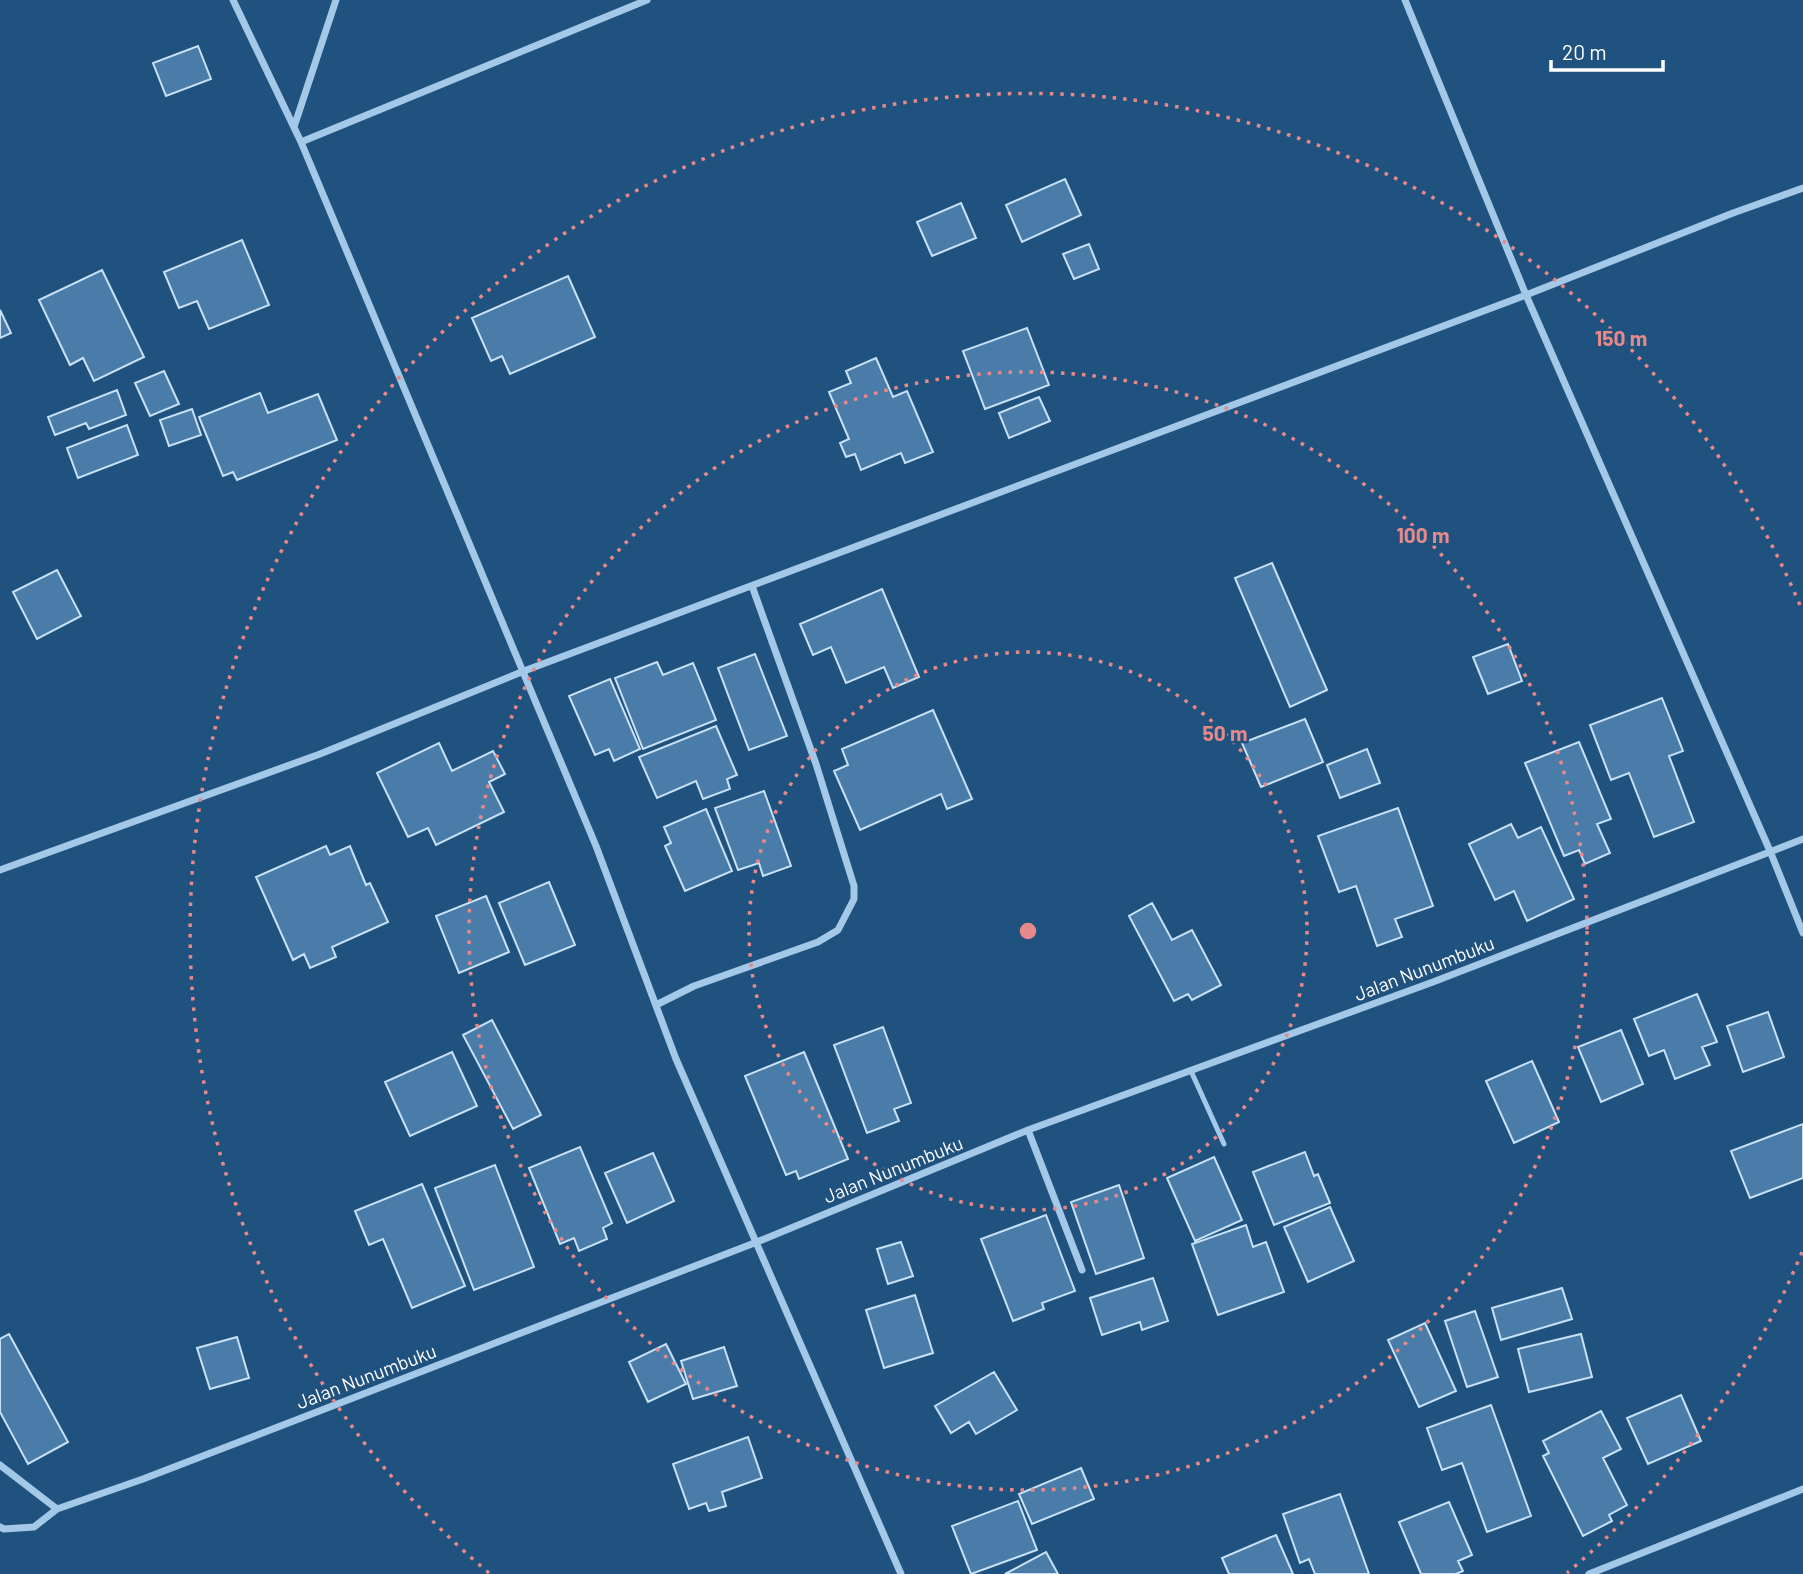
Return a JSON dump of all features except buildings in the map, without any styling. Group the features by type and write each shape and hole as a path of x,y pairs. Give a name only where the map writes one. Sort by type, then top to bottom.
{"street":[{"path":"233,0 301,142 596,846 681,1070 901,1574"},
{"path":"294,127 336,0"},
{"path":"301,142 647,0"},
{"path":"1405,0 1526,295 1770,851 1803,933"},
{"path":"0,870 320,754 524,671 1526,295 1803,188"},
{"path":"656,1005 694,986 818,942 838,930 854,899 854,886 816,764 752,586"},
{"name":"Jalan Nunumbuku","path":"0,1527 34,1527 57,1509 143,1479 757,1242 1028,1130 1433,982 1803,839"},
{"path":"1028,1130 1082,1270"},
{"path":"0,1465 57,1509"},
{"path":"1589,1574 1803,1489"}],"lane":[{"path":"1191,1071 1224,1144"}]}
